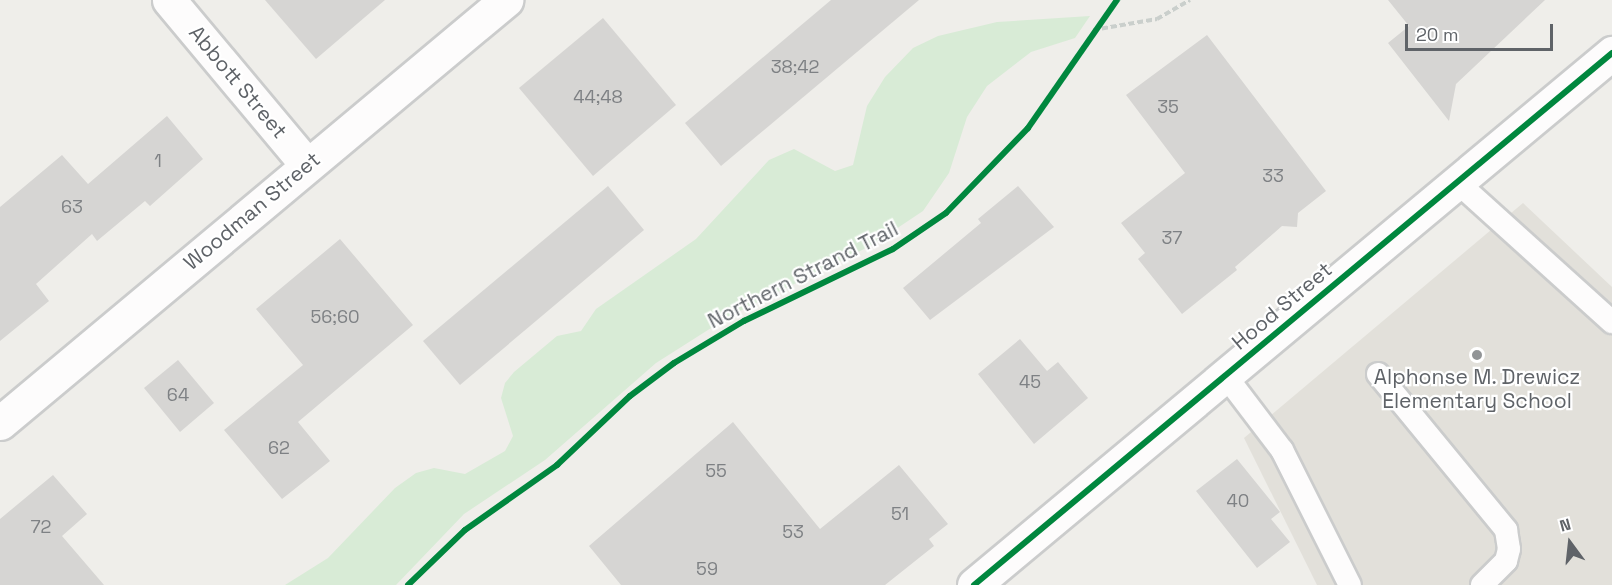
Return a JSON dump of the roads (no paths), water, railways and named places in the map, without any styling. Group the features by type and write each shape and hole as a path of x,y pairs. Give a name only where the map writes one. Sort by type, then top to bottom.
{"street":[{"name":"Abbott Street","path":"169,0 308,165"},
{"name":"Woodman Street","path":"0,423 506,0"},
{"name":"Hood Street","path":"974,585 1457,182 1609,62"}],"lane":[{"path":"1457,182 1612,322"},
{"path":"1378,374 1506,530 1509,549 1506,561 1482,585"},
{"path":"1225,375 1282,450 1350,585"}],"place":[{"name":"Alphonse M. Drewicz Elementary School","path":"1477,355"}]}
